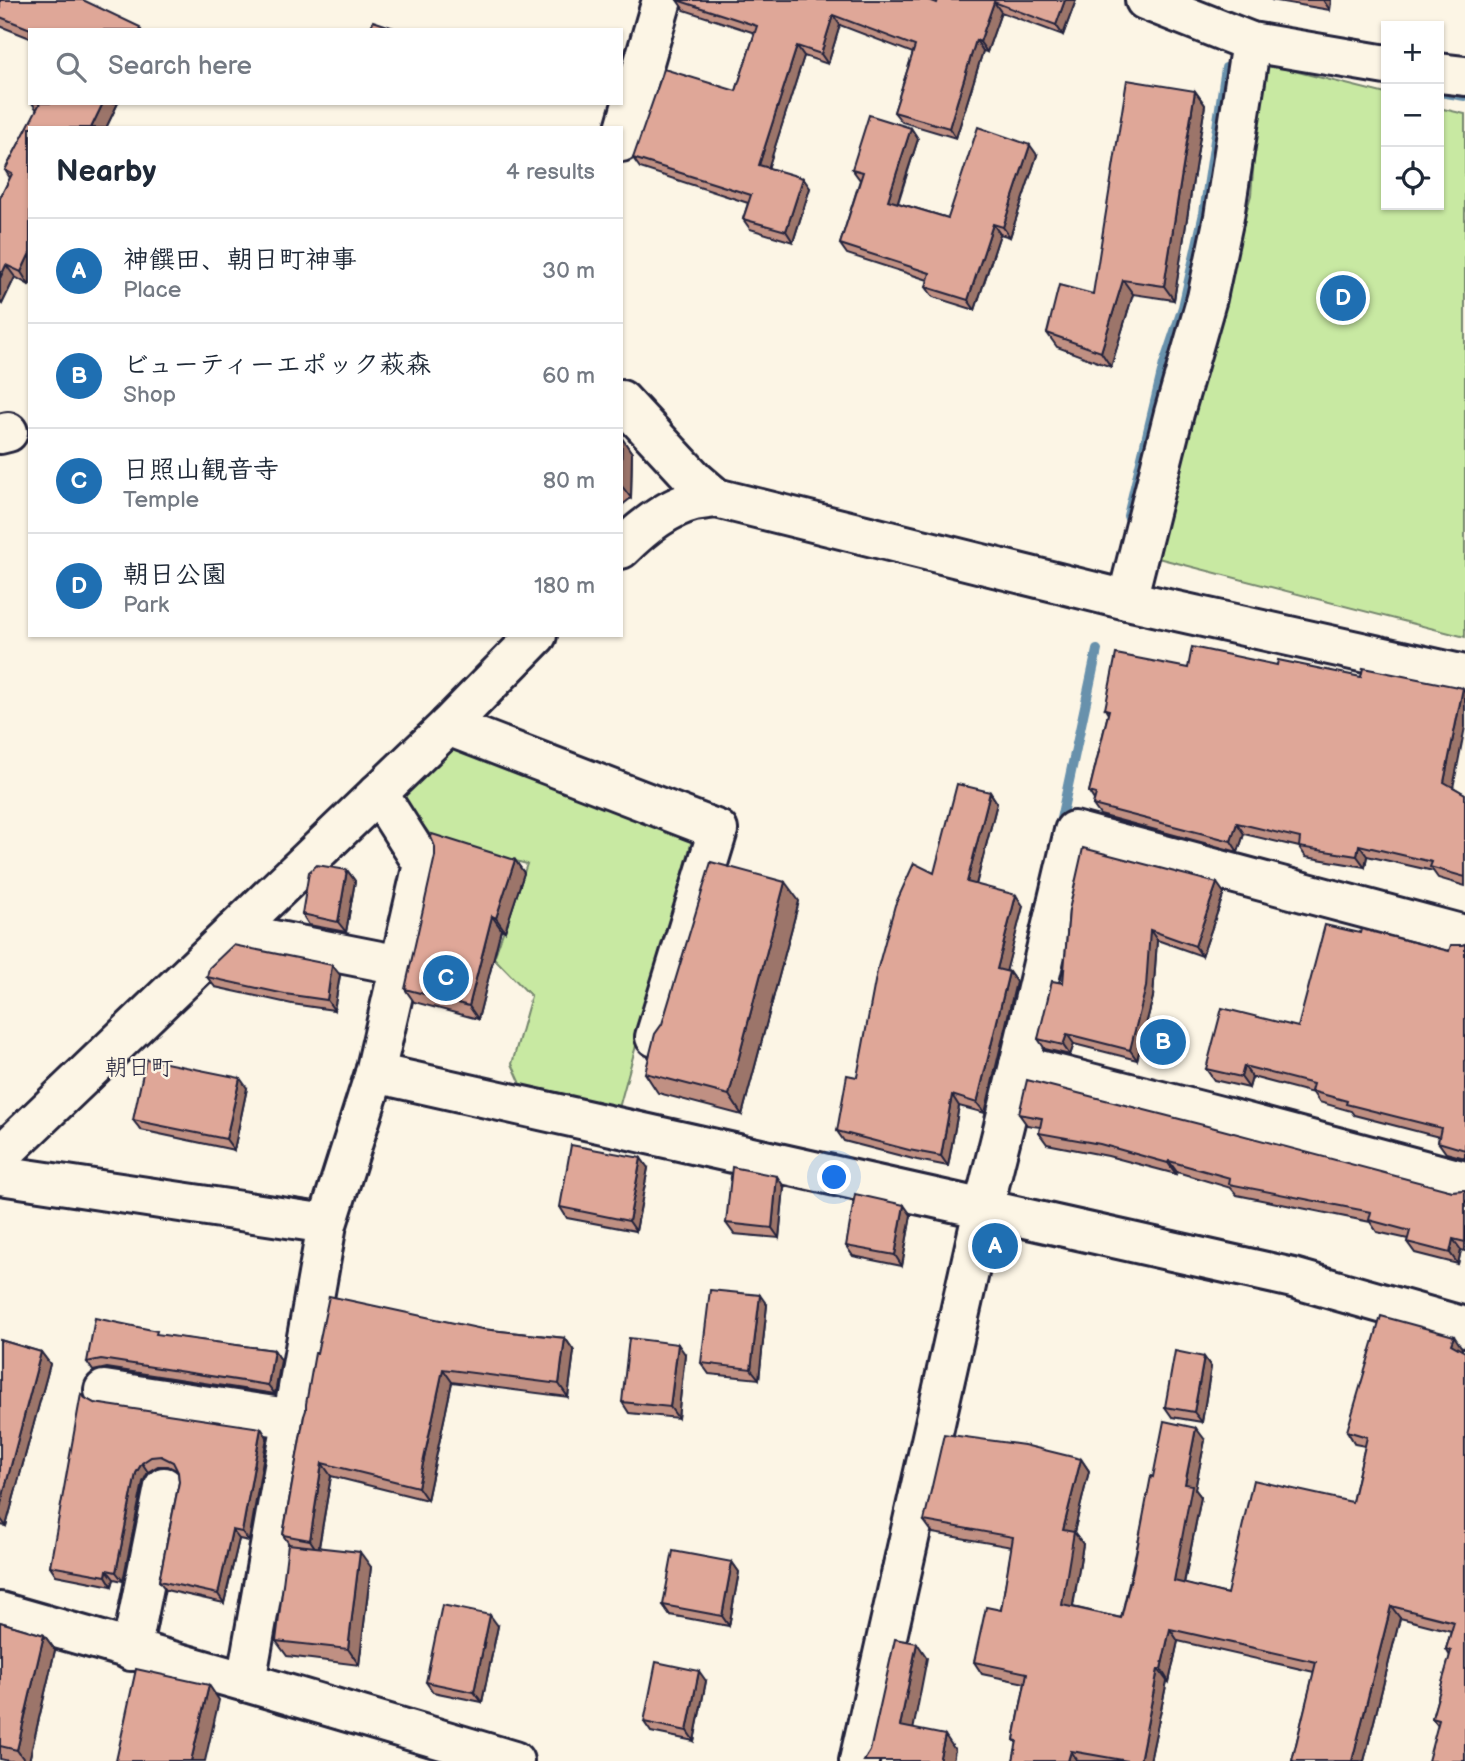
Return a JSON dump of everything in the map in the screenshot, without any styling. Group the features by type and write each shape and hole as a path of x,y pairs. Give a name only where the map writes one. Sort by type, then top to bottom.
{"street":[{"path":"623,135 662,0"},
{"path":"1145,0 1249,57 1381,65"},
{"path":"1127,600 1174,413 1210,285 1224,216 1249,57"},
{"path":"1444,74 1465,76"},
{"path":"623,402 695,480 716,498"},
{"path":"623,547 667,512 692,502 716,498 1127,600 1465,675"},
{"path":"0,1156 378,793 535,637"},
{"path":"447,726 718,830 655,1037"},
{"path":"246,1682 327,1224 376,1073 423,864 378,793"},
{"path":"859,1761 983,1210 1074,831 1465,935"},
{"path":"233,932 400,965"},
{"path":"1019,1065 1465,1181"},
{"path":"376,1073 1293,1278 1465,1327"},
{"path":"0,1175 327,1224"},
{"path":"104,1390 293,1419"},
{"path":"131,1650 164,1487"},
{"path":"0,1612 514,1761"}],"green space":[{"path":"1262,63 1381,93 1381,210 1444,210 1444,109 1465,114 1465,637 1150,556 1251,195"},
{"path":"449,739 692,840 616,1119 525,1093 512,1064 531,996 494,958 527,864 434,840 394,786"}],"building":[{"path":"0,0 83,0 140,27 28,28 0,17"},
{"path":"677,0 929,0 937,3 938,0 1065,0 1056,25 994,2 980,42 976,40 949,128 894,112 915,46 833,15 821,54 797,46 759,165 803,178 786,231 743,219 751,195 633,158 664,69 736,91 757,26"},
{"path":"373,21 394,28 371,28"},
{"path":"1127,80 1195,91 1164,286 1123,280 1101,352 1047,333 1059,285 1093,294"},
{"path":"39,105 102,105 92,126 28,126 28,257 21,272 6,265 0,278 0,198 12,174 5,170"},
{"path":"869,115 911,128 888,200 948,218 978,127 1030,145 1003,227 993,224 968,300 926,287 930,273 840,244 863,172 852,169"},
{"path":"1192,647 1277,665 1278,660 1361,677 1363,668 1463,688 1444,782 1465,794 1465,877 1430,867 1432,862 1359,845 1357,856 1299,847 1300,838 1237,823 1231,841 1093,805 1096,794 1089,792 1109,710 1105,709 1116,654 1188,668"},
{"path":"957,784 990,792 967,882 1016,895 997,969 1009,972 977,1103 952,1095 941,1156 837,1131 847,1075 857,1077 877,971 895,905 914,863 934,873"},
{"path":"432,834 515,860 496,918 492,916 469,1006 405,989 435,856"},
{"path":"1083,848 1217,883 1195,946 1150,930 1146,987 1130,1050 1067,1034 1063,1045 1038,1039 1052,981 1063,983 1069,910"},
{"path":"711,862 785,882 729,1095 645,1073"},
{"path":"317,865 347,870 338,922 302,914 309,872"},
{"path":"1325,925 1360,933 1361,929 1449,951 1451,945 1465,944 1465,1150 1438,1142 1441,1128 1346,1104 1347,1101 1311,1091 1313,1084 1244,1066 1241,1077 1206,1069 1222,1008 1298,1027"},
{"path":"233,945 332,965 327,1000 207,977 209,968"},
{"path":"146,1059 240,1078 226,1139 133,1120"},
{"path":"1027,1080 1452,1191 1465,1190 1465,1242 1453,1239 1450,1253 1407,1242 1410,1231 1369,1220 1371,1212 1229,1184 1230,1178 1169,1161 1168,1163 1100,1144 1039,1133 1042,1118 1019,1114"},
{"path":"571,1145 641,1158 629,1221 560,1207"},
{"path":"732,1167 777,1176 772,1228 726,1223"},
{"path":"855,1194 904,1205 895,1255 846,1246"},
{"path":"710,1290 760,1295 751,1369 701,1363"},
{"path":"329,1296 482,1329 565,1338 559,1384 443,1369 418,1487 322,1463 310,1540 283,1535 315,1353"},
{"path":"1381,1316 1454,1336 1451,1344 1465,1352 1465,1761 1428,1761 1439,1720 1432,1718 1451,1651 1446,1649 1454,1622 1391,1606 1352,1761 1292,1761 1316,1662 1170,1629 1161,1669 1158,1669 1140,1761 1071,1751 1068,1761 1013,1761 1017,1741 1014,1740 1027,1673 974,1662 986,1607 1001,1610 1013,1537 924,1521 944,1434 1024,1445 1081,1459 1063,1530 1074,1532 1062,1605 1121,1618 1164,1421 1196,1428 1185,1484 1192,1485 1174,1581 1227,1594 1253,1480 1352,1502 1367,1437 1347,1431"},
{"path":"95,1318 157,1331 156,1334 274,1350 268,1385 101,1359 87,1362"},
{"path":"629,1338 678,1344 670,1407 622,1402"},
{"path":"0,1340 41,1352 0,1507"},
{"path":"1175,1351 1204,1357 1194,1412 1165,1407"},
{"path":"81,1394 94,1403 261,1428 242,1532 232,1530 218,1594 159,1581 179,1482 173,1462 161,1456 151,1457 142,1463 136,1473 116,1572 107,1570 106,1576 50,1566"},
{"path":"288,1544 360,1552 348,1649 276,1641"},
{"path":"673,1551 732,1562 722,1616 663,1605"},
{"path":"442,1605 490,1615 474,1692 426,1682"},
{"path":"0,1622 44,1635 17,1750 0,1746"},
{"path":"895,1639 917,1643 900,1726 945,1735 939,1761 864,1761 870,1751"},
{"path":"656,1662 699,1671 687,1731 644,1722"},
{"path":"136,1669 209,1685 191,1761 116,1761"}],"waterway":[{"path":"1128,516 1164,364 1183,307 1204,213 1226,68 1240,66"},
{"path":"1444,93 1465,96"},
{"path":"1059,828 1097,650"}],"place":[{"name":"朝日公園","path":"1343,298"},
{"name":"日照山観音寺","path":"446,978"},
{"name":"ビューティーエポック萩森","path":"1163,1042"},
{"name":"神饌田、朝日町神事","path":"995,1246"}],"district":[{"name":"朝日町","path":"139,1068"}]}
